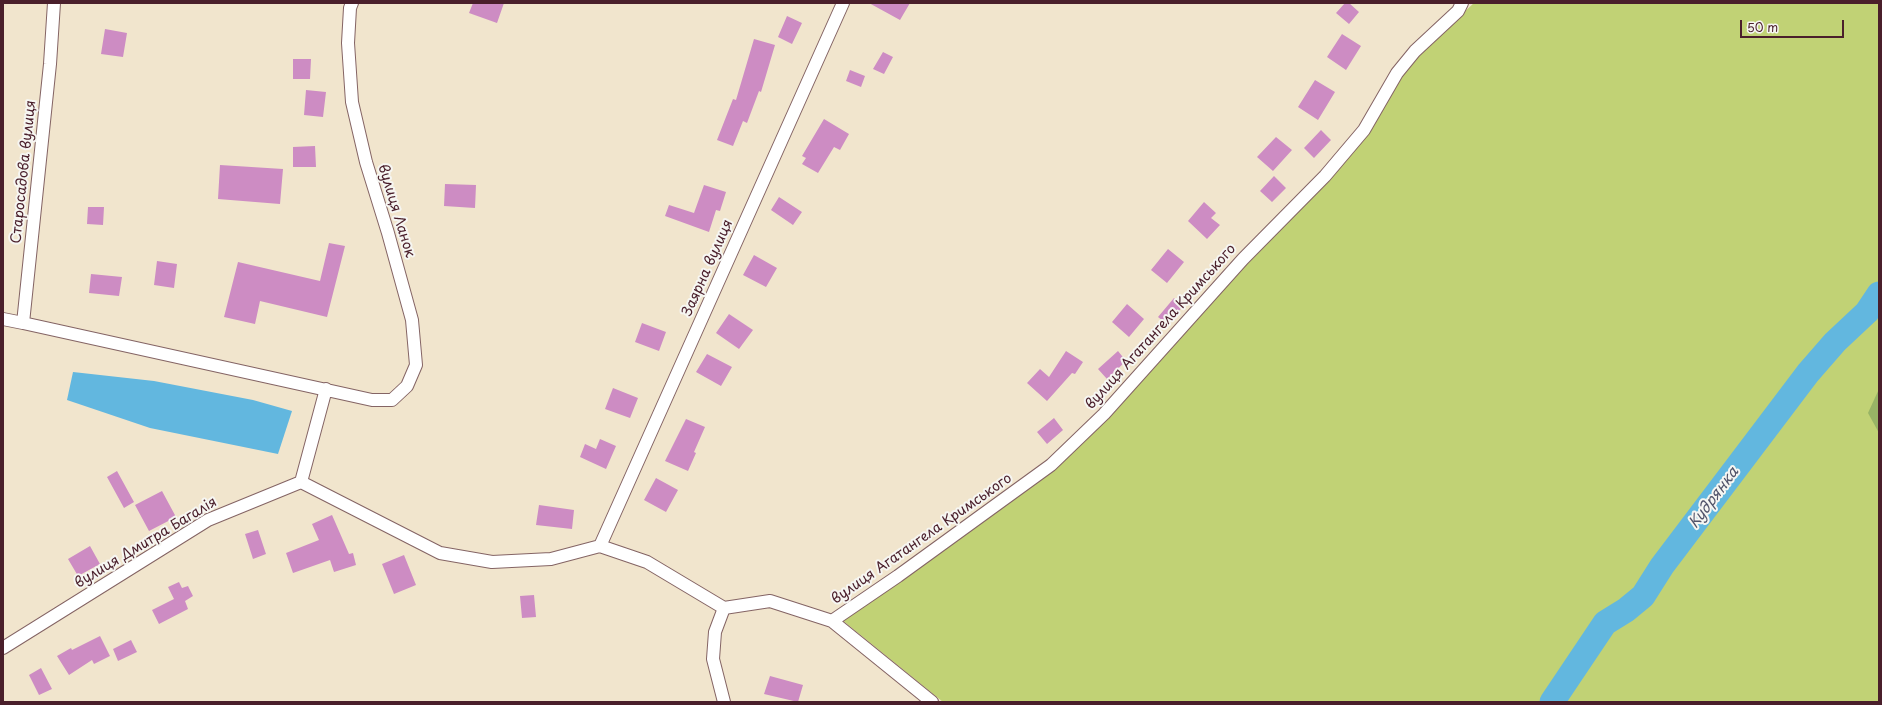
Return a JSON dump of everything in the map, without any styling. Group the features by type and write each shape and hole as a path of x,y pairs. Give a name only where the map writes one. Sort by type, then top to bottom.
{"street":[{"name":"Старосадова вулиця","path":"23,323 50,64 54,3"},
{"name":"вулиця Ланок","path":"23,323 372,400 392,400 407,386 416,365 412,320 388,233 366,162 352,102 348,43 350,8 352,3"},
{"name":"Заярна вулиця","path":"600,546 843,3"},
{"name":"вулиця Агатангела Кримського","path":"832,620 898,576 1051,465 1104,414 1243,259 1325,176 1364,130 1397,73 1415,51 1458,11 1462,3"},
{"path":"3,319 23,323"},
{"path":"326,389 301,482 440,553 492,562 551,559 600,546 647,562 724,608 770,601 832,620 932,702"},
{"name":"вулиця Дмитра Багалія","path":"3,648 208,520 301,482"},
{"path":"724,608 715,632 713,659 724,702"}],"green space":[{"path":"1474,3 1879,3 1879,702 943,702 842,620 1054,467 1246,262 1328,179 1418,54"},
{"path":"1879,389 1879,433 1868,413"}],"water":[{"path":"73,372 154,381 253,400 292,411 278,454 150,428 67,400"}],"building":[{"path":"473,3 504,3 497,23 469,13"},
{"path":"869,3 910,3 900,20"},
{"path":"1345,3 1349,3 1359,12 1349,24 1336,13"},
{"path":"787,16 802,23 792,44 778,37"},
{"path":"105,29 127,33 123,57 101,54"},
{"path":"1342,34 1361,46 1346,70 1327,57"},
{"path":"754,39 775,45 761,92 759,91 747,123 743,121 733,146 717,140 733,99 736,100"},
{"path":"883,52 893,57 884,74 873,69"},
{"path":"293,59 311,59 310,79 293,79"},
{"path":"850,70 865,76 861,87 846,81"},
{"path":"1315,80 1335,92 1318,120 1298,107"},
{"path":"306,90 326,92 323,117 304,115"},
{"path":"824,119 849,134 840,150 834,147 818,173 802,164 806,158 802,156"},
{"path":"1321,130 1331,140 1314,158 1304,148"},
{"path":"1276,137 1292,150 1273,171 1257,157"},
{"path":"315,146 316,167 293,167 293,147"},
{"path":"220,165 283,169 280,204 218,199"},
{"path":"1274,176 1286,188 1272,202 1260,191"},
{"path":"445,184 476,185 475,208 444,206"},
{"path":"704,185 726,192 720,211 716,210 709,232 665,216 669,205 694,213"},
{"path":"779,197 802,212 793,225 771,210"},
{"path":"1204,202 1216,213 1211,218 1220,225 1207,239 1188,221"},
{"path":"88,207 104,207 103,225 87,224"},
{"path":"329,243 345,246 327,317 260,301 255,324 224,317 238,262 320,281"},
{"path":"1168,249 1184,262 1167,283 1151,270"},
{"path":"754,255 777,268 766,287 743,275"},
{"path":"157,261 177,264 174,288 154,285"},
{"path":"91,274 122,277 119,296 89,293"},
{"path":"1174,298 1183,306 1168,325 1158,317"},
{"path":"1127,304 1144,319 1129,337 1112,322"},
{"path":"729,314 753,330 739,349 716,333"},
{"path":"642,323 666,332 659,351 635,342"},
{"path":"1066,351 1083,362 1075,374 1072,373 1047,401 1027,383 1040,369 1049,377"},
{"path":"1118,351 1126,361 1107,379 1098,369"},
{"path":"707,354 732,367 721,386 696,372"},
{"path":"613,388 638,398 630,418 605,409"},
{"path":"1054,418 1063,430 1047,444 1037,432"},
{"path":"686,419 705,427 694,452 696,453 688,471 665,461"},
{"path":"600,439 616,446 606,469 580,457 585,444 596,449"},
{"path":"117,471 134,502 124,508 107,477"},
{"path":"656,478 678,490 666,512 644,500"},
{"path":"162,491 176,517 149,531 135,505"},
{"path":"539,505 574,510 572,529 536,525"},
{"path":"332,515 349,554 353,553 356,565 334,572 330,560 293,573 286,553 319,540 312,524"},
{"path":"258,530 266,554 253,559 245,534"},
{"path":"90,546 100,564 78,576 68,559"},
{"path":"404,555 416,585 394,594 382,564"},
{"path":"179,582 182,588 188,586 193,596 185,601 188,609 159,624 152,610 174,599 168,587"},
{"path":"534,595 536,617 522,618 520,596"},
{"path":"100,636 110,656 94,664 92,660 69,675 57,656 71,648 72,650"},
{"path":"131,640 137,652 118,661 113,649"},
{"path":"41,668 52,689 39,695 29,675"},
{"path":"770,676 803,685 798,702 764,694"}],"waterway":[{"name":"Кудрянка","path":"1552,702 1605,623 1626,610 1643,596 1662,566 1808,373 1835,342 1867,312 1879,294"}]}
